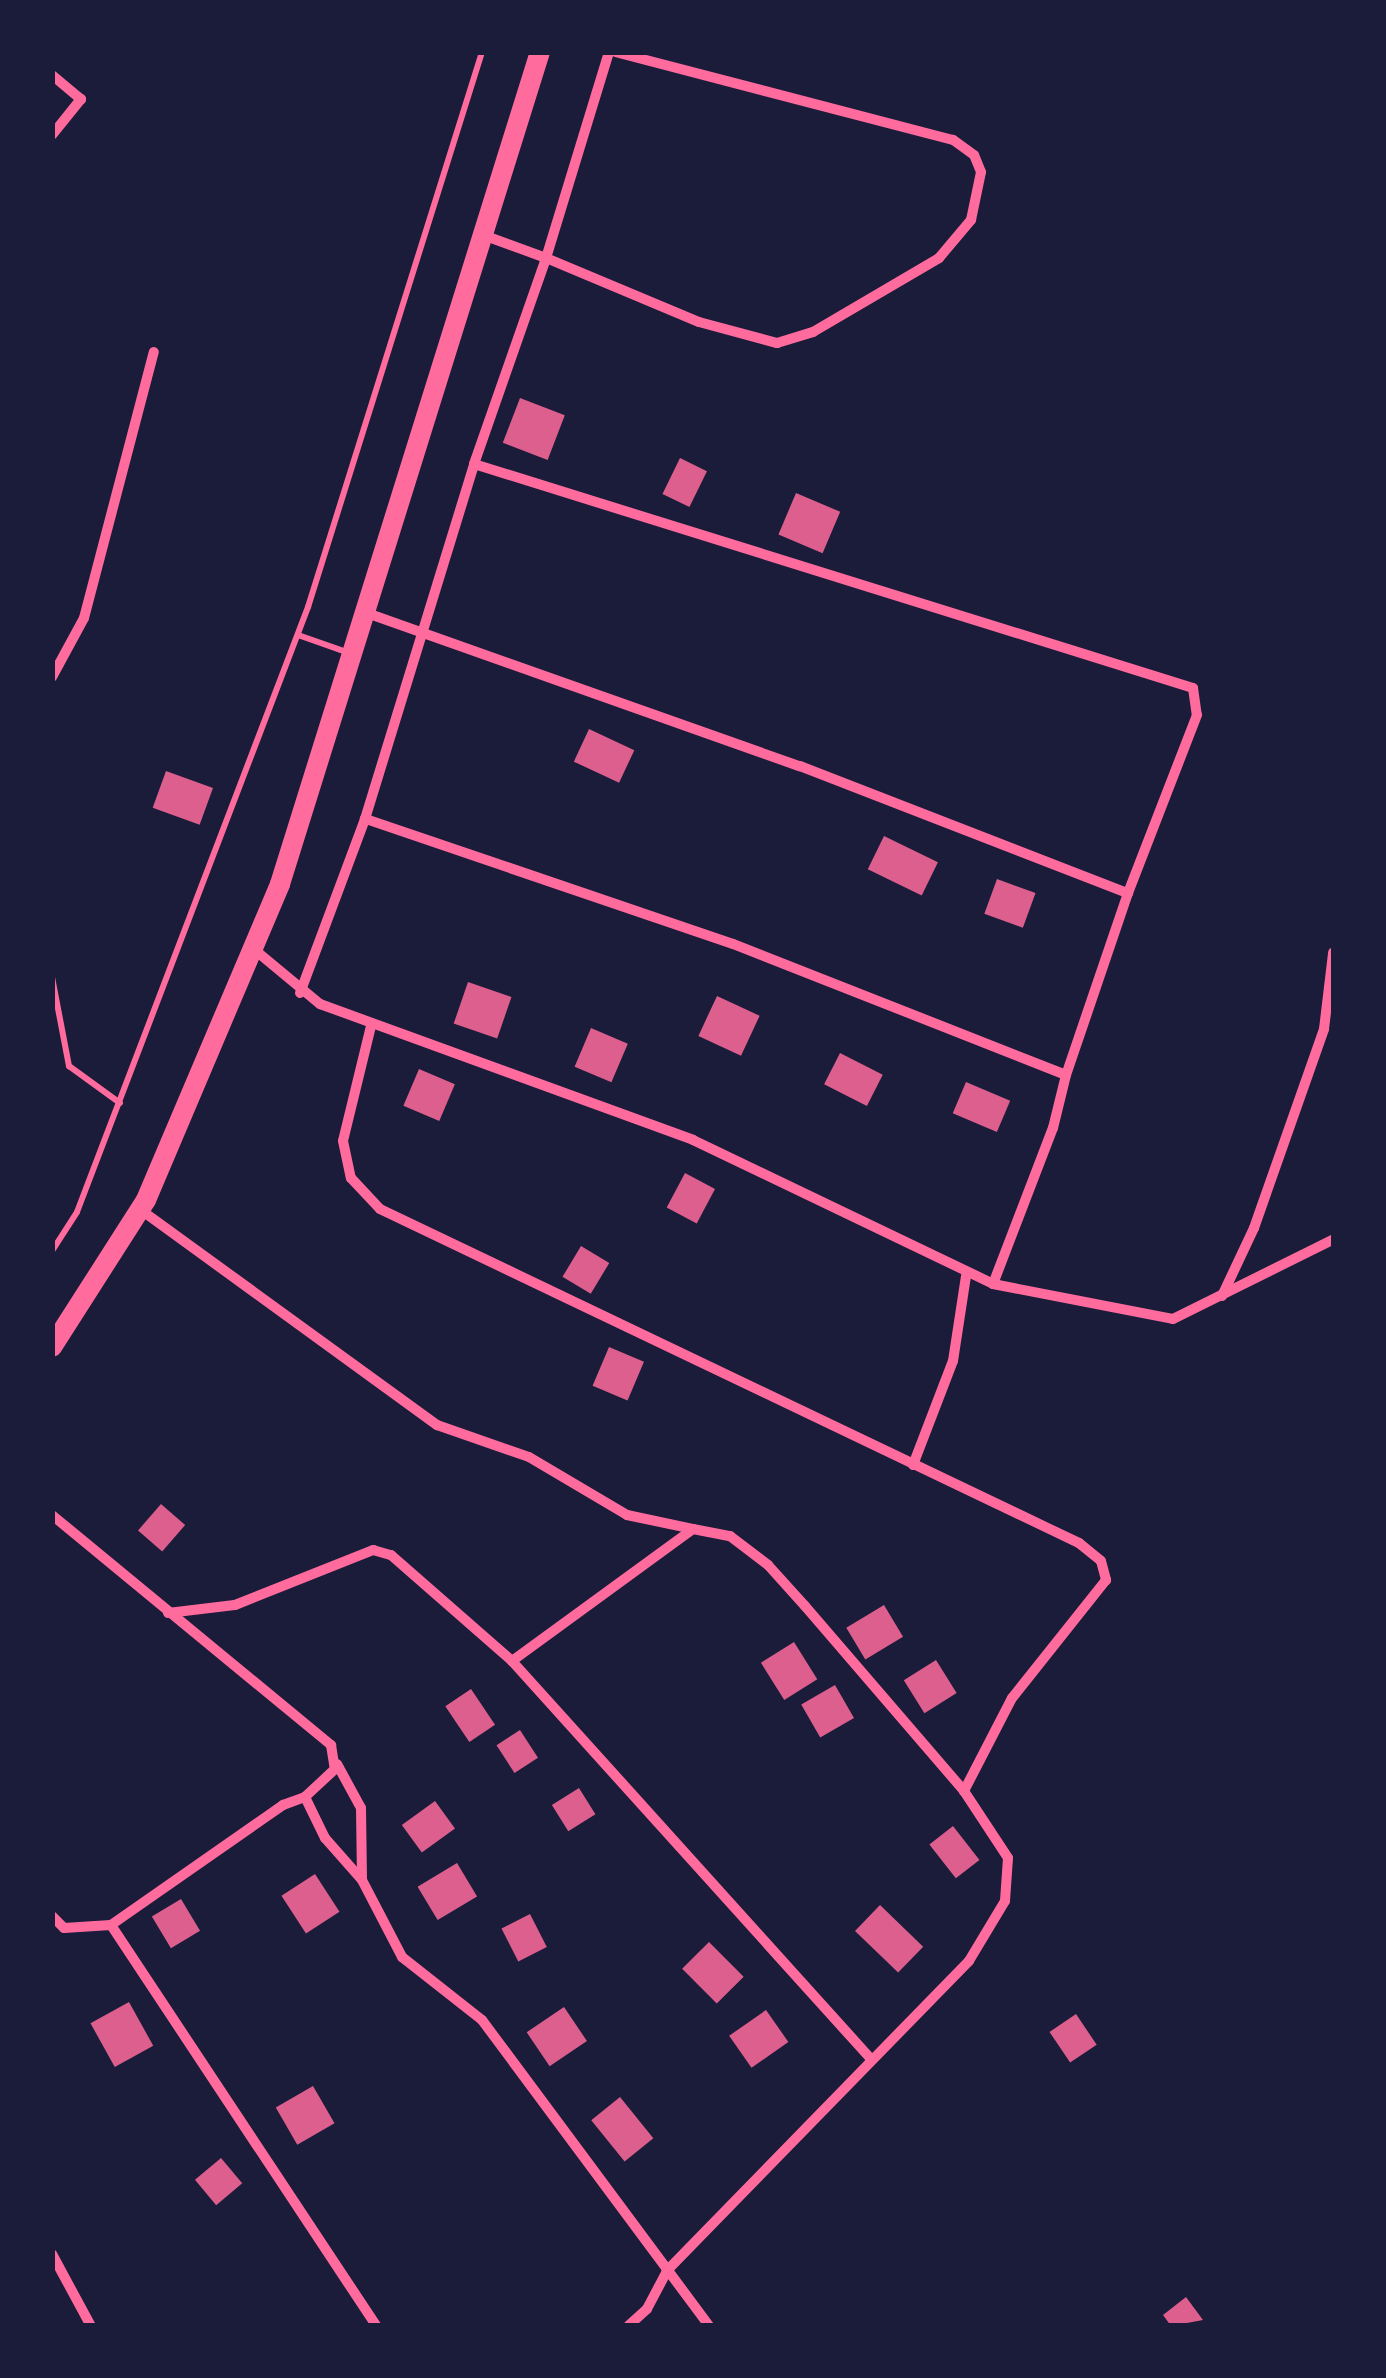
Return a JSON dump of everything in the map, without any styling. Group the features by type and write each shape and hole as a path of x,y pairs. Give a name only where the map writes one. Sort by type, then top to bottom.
{"highway":[{"path":"52,1347 140,1210 255,950 540,52"}],"street":[{"path":"300,994 365,819 474,464 546,258 613,52 953,140 974,155 980,194 959,242 940,258 790,342 698,322 546,258 482,234"},
{"path":"52,75 80,99 52,134"},
{"path":"52,677 84,618 154,352"},
{"path":"474,464 1193,688 1198,715 1128,892 1066,1075 1053,1128 992,1284"},
{"path":"363,612 800,766 1128,892"},
{"path":"365,819 733,944 1066,1075"},
{"path":"255,950 300,994 371,1026 693,1140 966,1276 992,1284 1173,1318 1334,1239"},
{"path":"1222,1297 1254,1228 1324,1029 1333,953"},
{"path":"371,1026 343,1140 351,1178 380,1209 1079,1543 1106,1568 1106,1580 1012,1698 964,1791"},
{"path":"140,1210 437,1425 529,1457 628,1515 730,1536 768,1564 964,1791 1008,1858 1005,1900 969,1961 870,2058 667,2271 646,2309 628,2326"},
{"path":"912,1465 953,1361 966,1276"},
{"path":"52,1515 331,1745 361,1808 362,1880"},
{"path":"512,1661 693,1529"},
{"path":"168,1614 234,1606 373,1550 391,1555 512,1661 870,2058"},
{"path":"52,1916 64,1928 111,1925 282,1805 305,1798 337,1764"},
{"path":"305,1798 325,1838 362,1880 402,1957 482,2020 709,2326"},
{"path":"111,1925 376,2326"},
{"path":"52,2254 91,2326"}],"lane":[{"path":"52,1251 77,1212 298,635 482,52"},
{"path":"298,635 350,653"},
{"path":"52,977 68,1066 120,1102"}],"building":[{"path":"520,398 565,415 548,460 503,443"},
{"path":"680,458 707,471 689,507 662,494"},
{"path":"796,493 840,512 823,553 778,534"},
{"path":"589,729 634,750 619,783 574,762"},
{"path":"166,771 213,788 200,825 153,808"},
{"path":"884,836 938,862 922,896 868,869"},
{"path":"997,879 1036,893 1023,928 984,914"},
{"path":"468,982 511,997 497,1039 454,1024"},
{"path":"717,996 760,1016 741,1056 698,1036"},
{"path":"591,1028 628,1044 611,1082 575,1067"},
{"path":"840,1053 883,1075 867,1106 824,1084"},
{"path":"419,1069 455,1084 439,1121 403,1106"},
{"path":"966,1082 1010,1101 997,1132 953,1113"},
{"path":"685,1173 715,1189 697,1223 667,1207"},
{"path":"581,1246 609,1263 591,1294 562,1277"},
{"path":"609,1347 644,1362 628,1401 593,1386"},
{"path":"161,1504 185,1525 162,1551 138,1530"},
{"path":"884,1605 903,1637 865,1659 846,1628"},
{"path":"794,1642 817,1679 784,1700 761,1663"},
{"path":"936,1660 957,1693 924,1713 904,1680"},
{"path":"835,1685 854,1718 820,1737 801,1704"},
{"path":"471,1689 495,1725 469,1742 445,1706"},
{"path":"520,1730 538,1758 514,1773 497,1745"},
{"path":"579,1788 595,1814 568,1831 552,1805"},
{"path":"435,1801 455,1829 422,1853 402,1825"},
{"path":"953,1826 979,1860 956,1878 929,1844"},
{"path":"457,1863 477,1896 438,1920 418,1887"},
{"path":"315,1874 340,1912 306,1934 281,1896"},
{"path":"181,1899 200,1931 171,1948 152,1917"},
{"path":"880,1905 923,1947 898,1973 855,1931"},
{"path":"530,1914 547,1947 518,1961 501,1929"},
{"path":"709,1942 744,1977 717,2004 682,1969"},
{"path":"129,2002 153,2046 115,2067 91,2023"},
{"path":"564,2007 587,2041 550,2066 527,2032"},
{"path":"766,2010 788,2042 752,2068 729,2036"},
{"path":"1076,2014 1097,2045 1070,2063 1049,2032"},
{"path":"313,2086 334,2123 297,2145 276,2108"},
{"path":"620,2097 653,2138 625,2161 591,2120"},
{"path":"221,2158 242,2183 216,2205 195,2180"},
{"path":"1186,2297 1203,2320 1171,2326 1163,2315"}]}
